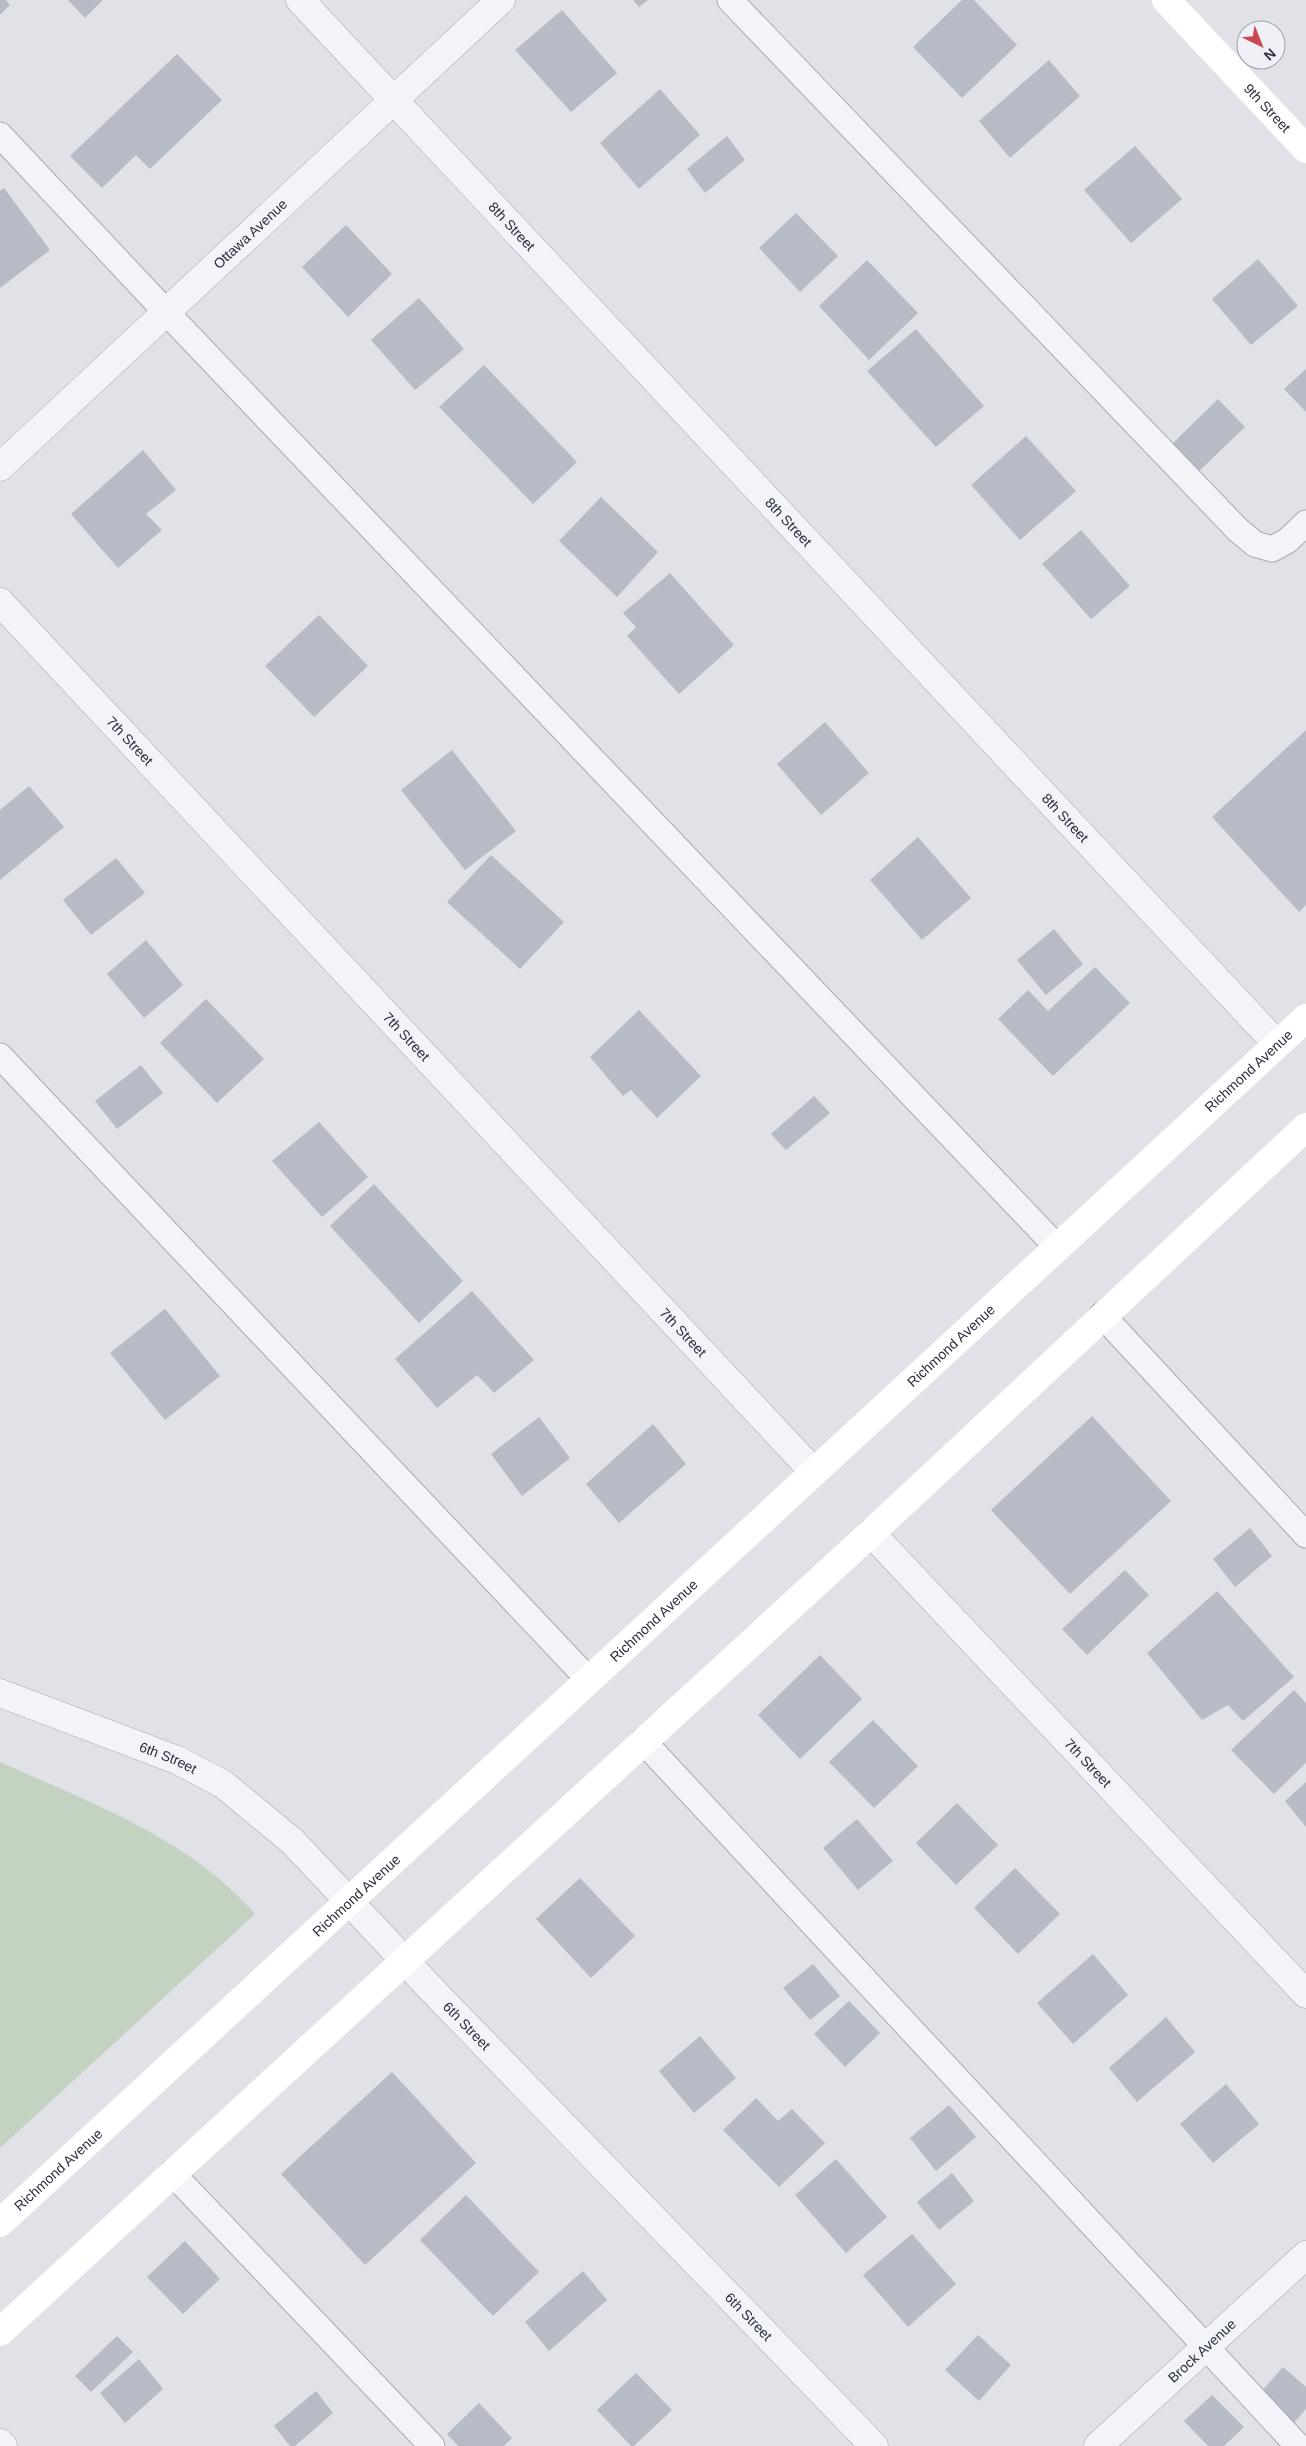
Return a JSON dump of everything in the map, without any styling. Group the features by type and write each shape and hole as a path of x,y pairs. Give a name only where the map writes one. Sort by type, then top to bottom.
{"main road":[{"name":"9th Street","path":"1166,0 1306,149"},
{"name":"Richmond Avenue","path":"0,2223 1306,1018"},
{"path":"0,2332 870,1533 1306,1127"}],"street":[{"name":"8th Street","path":"300,0 1277,1044"},
{"name":"Ottawa Avenue","path":"0,467 501,0"},
{"name":"7th Street","path":"0,602 813,1471"},
{"name":"7th Street","path":"870,1533 1306,1994"},
{"name":"6th Street","path":"0,1693 177,1760 223,1784 293,1842 405,1961 874,2446"},
{"name":"Brock Avenue","path":"1098,2446 1306,2256"},
{"path":"0,2443 3,2446"}],"lane":[{"path":"730,0 1238,530 1255,544 1272,549 1287,541 1306,524"},
{"path":"0,135 166,312 1057,1247"},
{"path":"0,1056 588,1680"},
{"path":"1102,1315 1306,1535"},
{"path":"643,1741 1298,2446"},
{"path":"172,2173 432,2446"}],"green space":[{"path":"0,1762 103,1808 169,1843 229,1887 255,1914 0,2148"}],"building":[{"path":"0,0 6,0 10,5 0,15"},
{"path":"68,0 103,0 85,18"},
{"path":"633,0 648,0 639,7"},
{"path":"962,0 974,0 1017,45 962,98 913,47"},
{"path":"562,10 617,73 571,112 515,50"},
{"path":"177,54 222,100 150,169 136,155 102,188 70,156"},
{"path":"1049,60 1080,96 1010,158 979,121"},
{"path":"660,89 700,135 639,189 600,143"},
{"path":"727,136 745,160 705,193 687,169"},
{"path":"1135,146 1182,199 1131,243 1084,190"},
{"path":"4,188 50,250 0,288 0,191"},
{"path":"796,213 838,256 800,292 759,248"},
{"path":"346,225 392,274 348,317 302,267"},
{"path":"1258,259 1298,306 1251,345 1212,299"},
{"path":"867,260 918,313 869,360 819,306"},
{"path":"419,298 464,349 415,390 371,340"},
{"path":"916,329 984,406 936,447 867,371"},
{"path":"484,365 577,462 533,504 439,407"},
{"path":"1306,369 1306,412 1284,389"},
{"path":"1218,399 1245,427 1196,474 1170,446"},
{"path":"1026,436 1076,491 1020,540 971,485"},
{"path":"143,450 176,490 146,514 162,530 118,568 71,514"},
{"path":"601,497 658,552 617,597 559,541"},
{"path":"1081,530 1130,586 1091,619 1042,564"},
{"path":"670,573 734,645 679,694 627,636 636,627 623,613"},
{"path":"319,615 368,666 314,717 265,666"},
{"path":"825,722 869,773 821,815 777,764"},
{"path":"1306,730 1306,905 1299,912 1212,817"},
{"path":"452,750 516,831 465,870 401,790"},
{"path":"29,786 64,827 0,880 0,810"},
{"path":"918,837 971,898 922,940 870,880"},
{"path":"491,855 564,922 520,969 447,902"},
{"path":"116,858 145,893 91,935 63,900"},
{"path":"1054,929 1083,964 1046,995 1017,960"},
{"path":"146,940 183,985 144,1018 107,974"},
{"path":"1095,967 1130,1003 1053,1076 998,1019 1028,990 1048,1011"},
{"path":"206,999 264,1059 217,1103 160,1043"},
{"path":"639,1010 701,1076 657,1118 631,1090 623,1096 590,1057"},
{"path":"141,1065 163,1093 117,1129 95,1101"},
{"path":"814,1096 830,1113 786,1150 771,1134"},
{"path":"319,1122 368,1177 322,1217 272,1161"},
{"path":"374,1184 463,1281 419,1323 330,1226"},
{"path":"472,1291 534,1360 494,1393 477,1375 437,1408 395,1359"},
{"path":"165,1309 220,1376 165,1420 110,1353"},
{"path":"1092,1416 1171,1501 1070,1594 991,1510"},
{"path":"539,1417 570,1458 522,1496 491,1454"},
{"path":"653,1424 686,1464 619,1523 586,1484"},
{"path":"1250,1528 1272,1556 1235,1587 1213,1559"},
{"path":"1125,1570 1149,1595 1087,1655 1062,1629"},
{"path":"1217,1591 1294,1677 1243,1721 1228,1705 1202,1720 1147,1653"},
{"path":"820,1655 862,1699 800,1759 758,1715"},
{"path":"1294,1690 1306,1703 1306,1763 1274,1794 1231,1750"},
{"path":"873,1720 918,1766 874,1808 829,1762"},
{"path":"1306,1782 1306,1827 1285,1801"},
{"path":"957,1803 998,1845 956,1885 916,1843"},
{"path":"857,1819 893,1861 858,1890 823,1848"},
{"path":"1015,1868 1060,1914 1018,1954 974,1908"},
{"path":"580,1878 635,1936 591,1978 536,1919"},
{"path":"1093,1954 1128,1995 1073,2044 1037,2003"},
{"path":"813,1964 840,1996 810,2020 783,1988"},
{"path":"849,2001 880,2033 845,2067 814,2034"},
{"path":"1166,2017 1195,2052 1137,2102 1109,2068"},
{"path":"700,2036 736,2078 694,2113 659,2071"},
{"path":"392,2072 476,2163 365,2265 281,2174"},
{"path":"1226,2084 1259,2124 1213,2163 1180,2124"},
{"path":"756,2098 778,2121 792,2109 825,2143 779,2187 723,2130"},
{"path":"949,2105 976,2137 936,2171 910,2138"},
{"path":"836,2159 887,2217 846,2253 795,2195"},
{"path":"952,2173 974,2201 939,2230 917,2202"},
{"path":"466,2195 539,2272 493,2316 420,2240"},
{"path":"912,2234 956,2284 908,2327 863,2275"},
{"path":"185,2241 220,2279 183,2314 147,2277"},
{"path":"583,2271 607,2300 549,2351 525,2322"},
{"path":"978,2335 1011,2365 979,2401 945,2370"},
{"path":"117,2336 133,2352 91,2392 75,2376"},
{"path":"139,2359 163,2389 125,2423 100,2393"},
{"path":"1283,2367 1306,2387 1306,2409 1293,2424 1260,2393"},
{"path":"636,2373 672,2410 634,2446 631,2446 597,2410"},
{"path":"316,2391 333,2413 295,2446 290,2446 274,2426"},
{"path":"1212,2395 1244,2427 1224,2446 1208,2446 1184,2421"},
{"path":"479,2403 512,2438 504,2446 458,2446 447,2434"}]}
